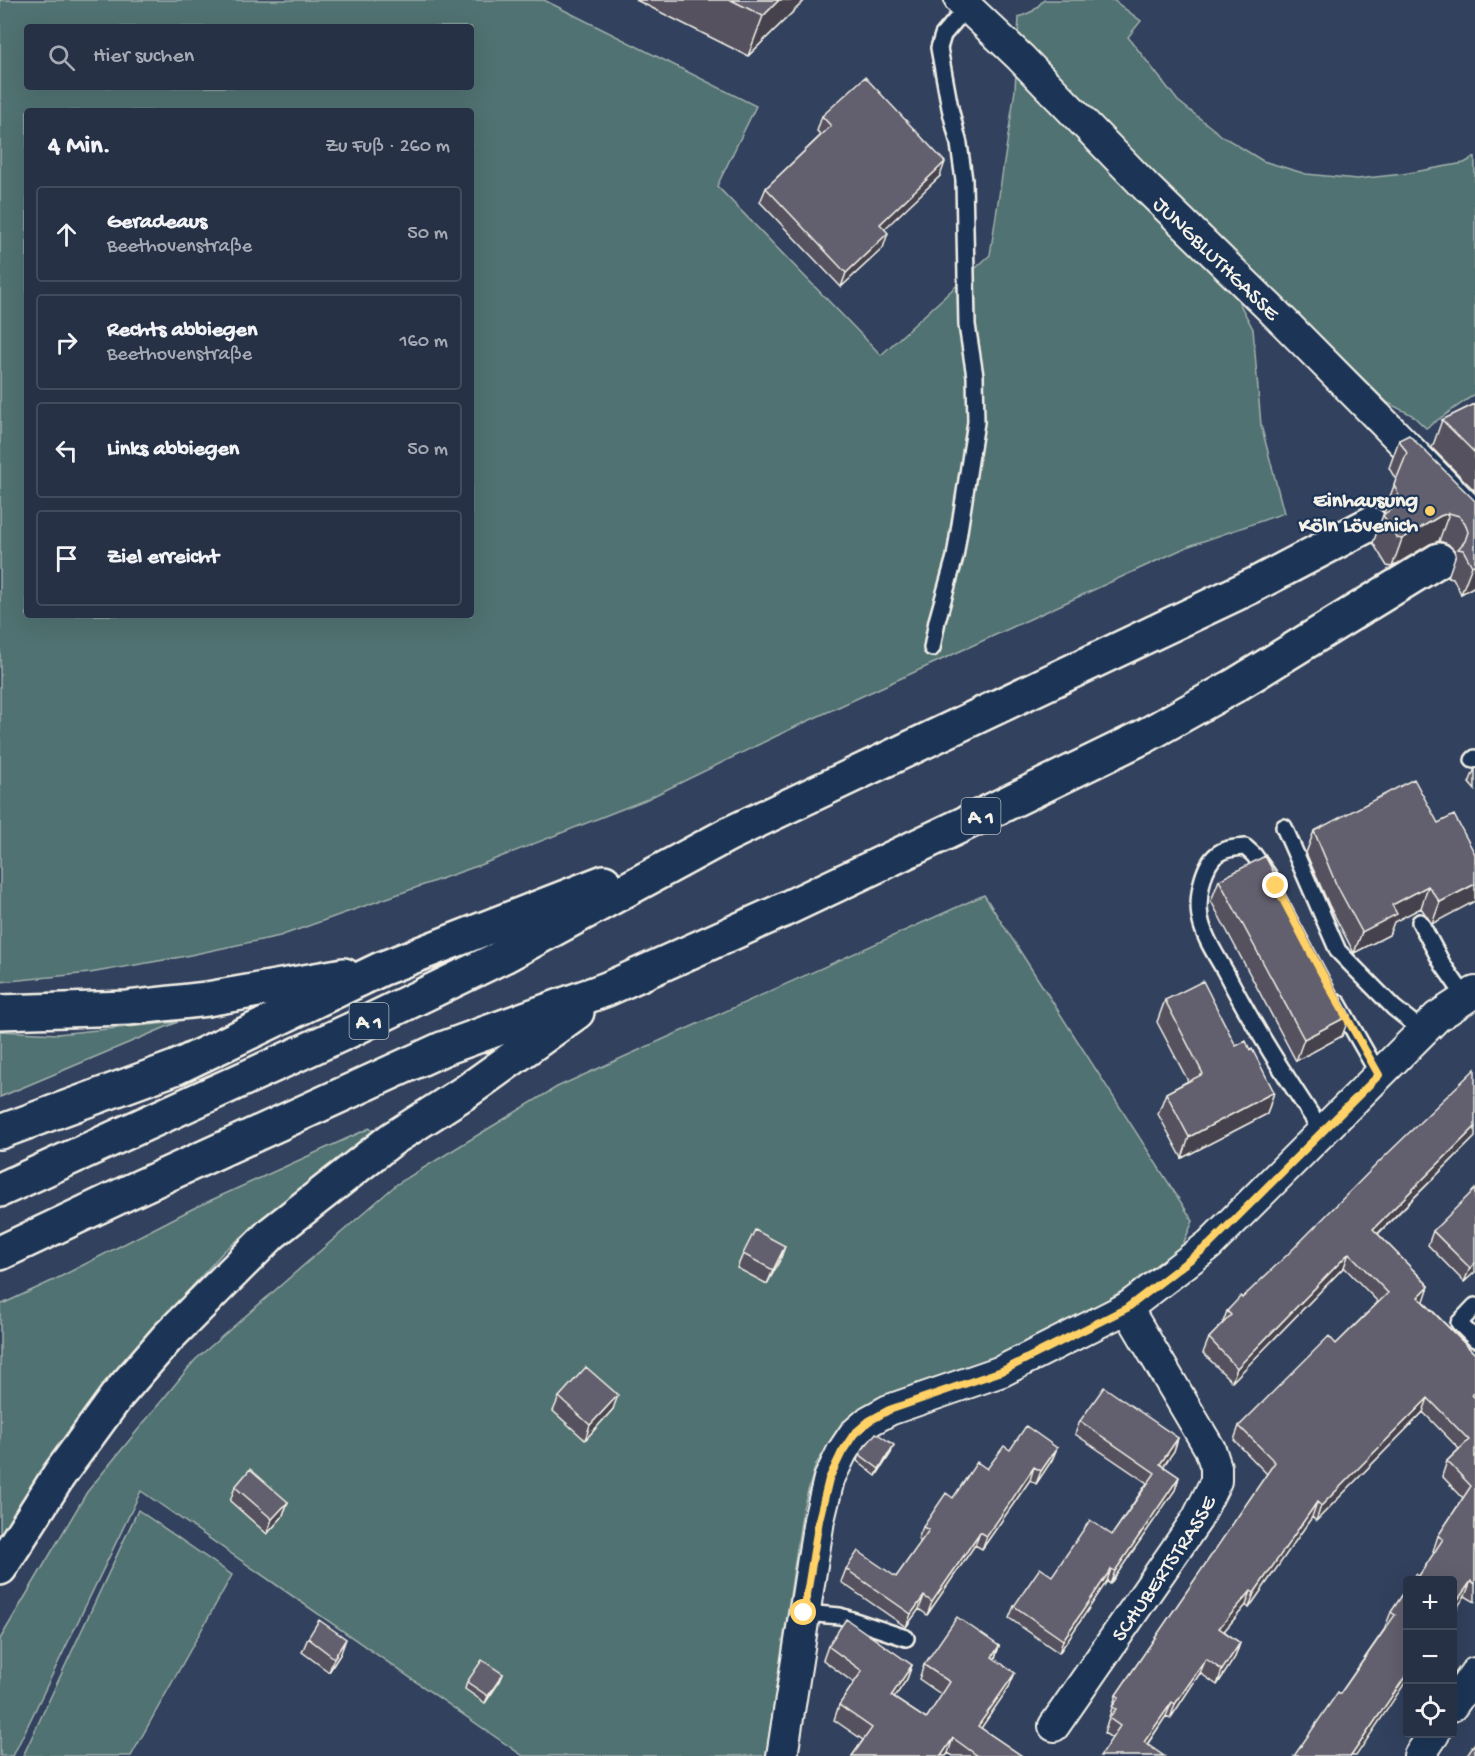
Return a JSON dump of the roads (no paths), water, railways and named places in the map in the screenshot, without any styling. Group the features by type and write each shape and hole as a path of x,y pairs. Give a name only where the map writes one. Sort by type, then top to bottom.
{"highway":[{"name":"A 1","path":"0,1190 353,1029 493,961 729,834 1241,591 1370,524"},
{"name":"A 1","path":"0,1253 130,1191 442,1049 607,989 811,896 1143,737 1234,686 1439,560"},
{"path":"0,1132 177,1067 381,969 729,834"},
{"path":"0,1012 128,1008 207,999 381,969"},
{"path":"0,1568 58,1475 116,1397 167,1338 272,1233 392,1139 467,1092 607,989"}],"street":[{"name":"JUNGBLUTHGASSE","path":"963,4 1020,57 1155,197 1271,309 1475,516"},
{"path":"782,1756 819,1520 829,1479 854,1434 869,1421 889,1410 1002,1371 1127,1308 1209,1245 1437,1017 1470,995"},
{"name":"SCHUBERTSTRASSE","path":"1054,1726 1197,1519 1216,1481 1216,1467 1210,1449 1127,1308"},
{"path":"1457,1699 1475,1673"},
{"path":"1419,1756 1431,1738"}],"lane":[{"path":"932,648 955,556 976,422 975,376 968,326 964,180 939,48 943,35 963,4"},
{"path":"1284,827 1338,951 1394,1008 1423,1031"},
{"path":"1276,886 1254,855 1245,847 1231,848 1216,855 1205,872 1199,894 1200,917 1208,939 1235,992 1279,1068 1323,1133"},
{"path":"1420,921 1443,965 1470,995"},
{"path":"1330,990 1379,1075"},
{"path":"1475,1306 1459,1323 1475,1340"},
{"path":"804,1613 840,1616 906,1638"}],"place":[{"name":"Einhausung Köln Lövenich","path":"1430,511"}]}
